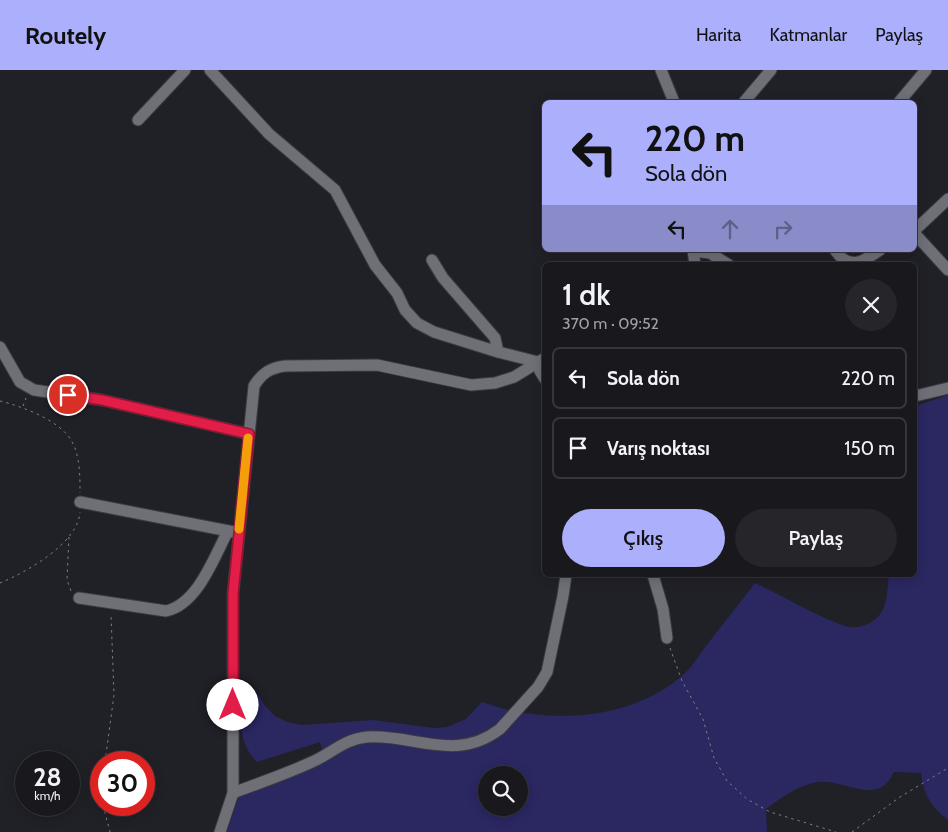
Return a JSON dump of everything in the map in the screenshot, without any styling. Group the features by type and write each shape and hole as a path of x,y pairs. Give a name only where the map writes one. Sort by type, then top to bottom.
{"street":[{"path":"138,120 186,70"},
{"path":"210,70 269,134 335,190 375,265 397,293 405,310 417,323 434,332 498,352 542,360"},
{"path":"661,70 673,100"},
{"path":"746,100 771,70"},
{"path":"901,100 926,70"},
{"path":"917,228 948,199"},
{"path":"917,236 948,270"},
{"path":"704,252 710,253 724,262"},
{"path":"837,252 843,260 850,262"},
{"path":"857,262 869,258 877,252"},
{"path":"432,260 443,278 496,338 498,352"},
{"path":"0,347 20,382 34,390 102,400 249,434"},
{"path":"220,832 233,793 233,532 249,434 254,386 259,378 275,367 378,365 471,384 495,383 514,377 542,360"},
{"path":"542,360 540,371 542,374"},
{"path":"917,396 948,388"},
{"path":"80,502 233,532"},
{"path":"79,598 166,611 183,605 195,592 233,532"},
{"path":"233,793 313,762 342,744 358,738 375,737 446,746 474,742 492,736 544,678 551,659 566,577"},
{"path":"654,577 663,609 667,638"}],"path":[{"path":"0,401 23,407 61,428 70,439 78,458 80,502 79,518 69,537 56,550 0,583"},
{"path":"69,537 67,584 73,594 79,598"},
{"path":"106,751 114,695 111,603"},
{"path":"667,638 682,680 703,719 714,758 728,781 747,799 770,812 836,832"},
{"path":"852,832 900,797 948,768"},
{"path":"105,816 110,832"}],"shaded area":[{"path":"948,395 948,820 937,811 929,800 921,773 894,772 887,783 879,788 870,790 829,782 818,782 797,789 766,809 767,832 227,832 243,785 324,756 320,742 257,762 246,746 241,727 245,709 258,694 265,706 275,716 287,722 302,725 373,720 434,728 447,727 466,719 482,702 533,714 560,716 587,714 614,710 640,701 664,689 685,673 755,583 831,621 851,627 863,626 871,622 878,617 883,609 889,577 917,577 917,405"}],"slow traffic":[{"path":"239,529 248,438"}],"route":[{"path":"68,395 102,400 249,434 233,594 233,705"}]}
